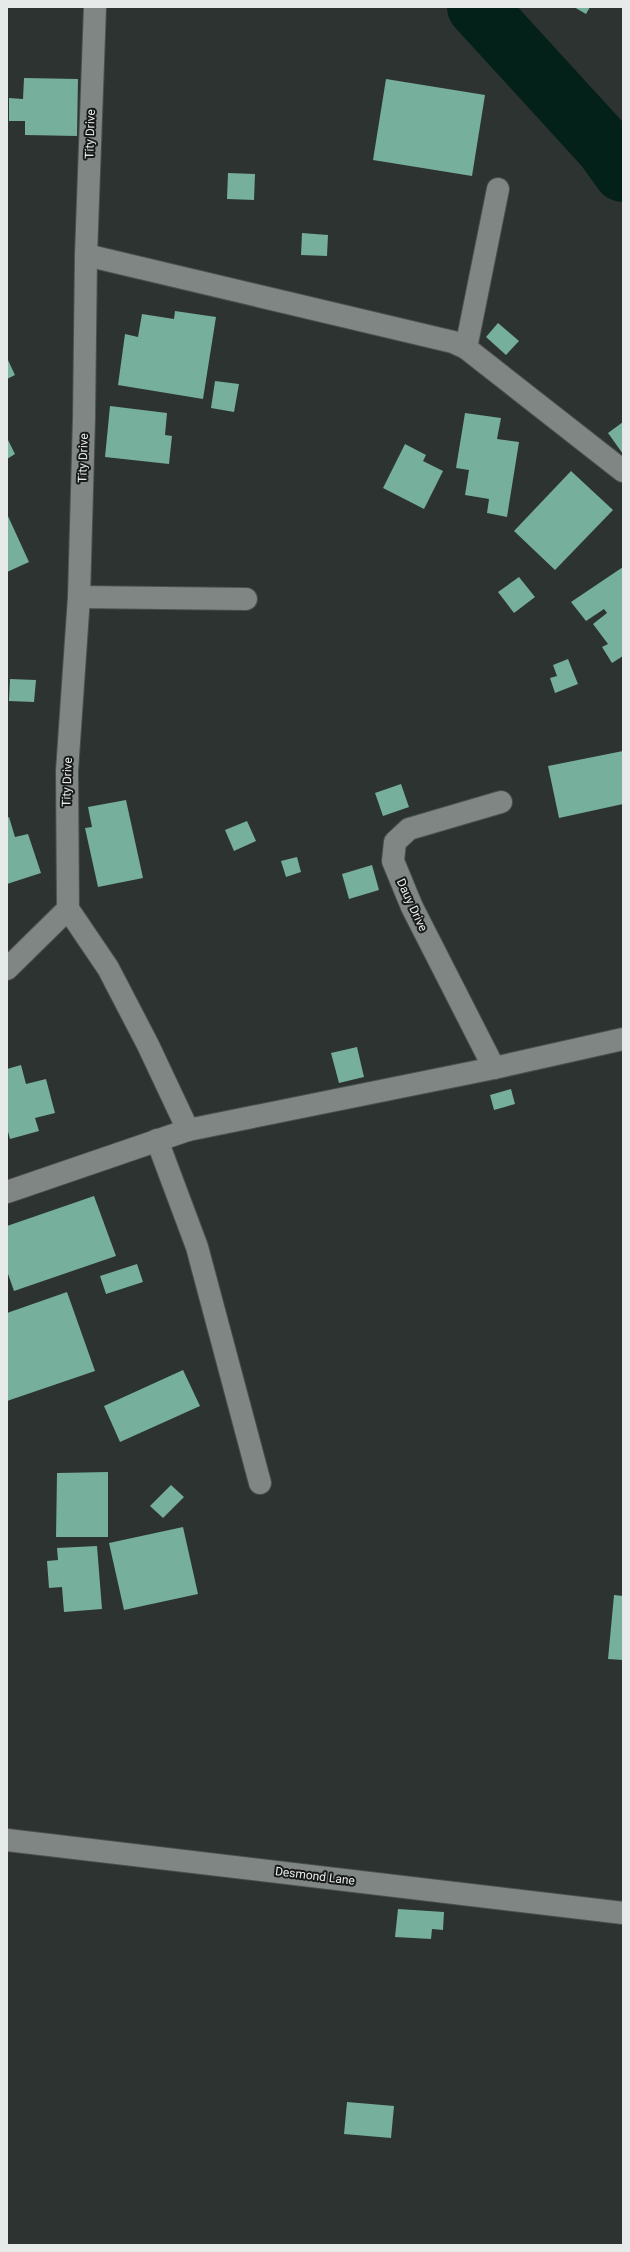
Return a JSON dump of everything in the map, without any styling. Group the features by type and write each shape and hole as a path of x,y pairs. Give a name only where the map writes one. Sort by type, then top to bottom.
{"street":[{"name":"Tity Drive","path":"68,909 67,771 79,597 84,418 86,255 95,7"},
{"path":"466,348 498,189"},
{"path":"86,255 453,342 466,348 623,471"},
{"path":"79,597 246,599"},
{"name":"Dauy Drive","path":"494,1068 412,908 393,861 395,842 409,829 501,802"},
{"path":"7,969 68,909 108,968 148,1045 188,1130"},
{"path":"7,1192 188,1130 494,1068 623,1039"},
{"path":"157,1140 197,1247 260,1483"},
{"name":"Desmond Lane","path":"7,1840 623,1913"}],"building":[{"path":"574,7 590,7 586,14"},
{"path":"24,78 78,79 77,136 25,135 25,121 9,121 9,98 23,99"},
{"path":"386,79 485,95 472,176 373,160"},
{"path":"228,173 255,174 254,200 227,199"},
{"path":"302,233 328,235 327,256 301,255"},
{"path":"175,311 216,317 203,399 118,385 125,334 138,337 142,314 174,319"},
{"path":"498,323 519,341 506,355 486,337"},
{"path":"7,358 15,375 7,379"},
{"path":"215,381 239,384 234,412 211,408"},
{"path":"110,406 167,413 165,435 172,436 169,464 105,457"},
{"path":"465,413 501,418 497,439 519,442 507,517 487,513 489,499 465,495 469,470 456,468"},
{"path":"623,422 623,454 608,433"},
{"path":"7,438 15,454 7,459"},
{"path":"405,444 426,455 423,461 443,471 424,509 383,488"},
{"path":"571,471 613,510 555,570 514,531"},
{"path":"7,514 29,562 7,572"},
{"path":"623,567 623,656 612,663 602,647 608,644 593,624 607,613 604,609 586,621 571,602"},
{"path":"519,577 535,597 514,613 498,592"},
{"path":"568,659 578,684 555,693 550,678 557,676 553,665"},
{"path":"10,679 36,680 34,702 9,701"},
{"path":"623,751 623,804 559,818 548,766"},
{"path":"401,784 409,807 383,816 375,793"},
{"path":"126,800 143,878 98,887 85,828 92,827 88,807"},
{"path":"9,817 15,837 28,834 41,873 7,884 7,818"},
{"path":"247,821 256,841 234,851 225,830"},
{"path":"297,857 301,872 286,877 281,861"},
{"path":"372,865 379,890 349,899 342,874"},
{"path":"357,1047 364,1077 339,1083 331,1053"},
{"path":"21,1065 26,1084 46,1079 55,1113 35,1118 39,1131 10,1139 7,1128 7,1069"},
{"path":"511,1089 515,1104 494,1110 490,1095"},
{"path":"94,1196 116,1256 14,1291 7,1271 7,1226"},
{"path":"137,1264 143,1282 106,1294 100,1276"},
{"path":"67,1292 95,1371 7,1401 7,1313"},
{"path":"183,1370 200,1406 120,1442 104,1406"},
{"path":"108,1472 108,1537 56,1537 57,1473"},
{"path":"171,1485 184,1497 163,1518 150,1506"},
{"path":"183,1527 198,1594 124,1610 109,1543"},
{"path":"97,1546 102,1609 64,1612 62,1587 49,1588 47,1561 58,1560 57,1548"},
{"path":"614,1595 623,1596 623,1660 608,1659"},
{"path":"398,1909 444,1912 443,1930 432,1929 431,1939 395,1937"},
{"path":"347,2102 394,2106 391,2138 344,2134"}],"waterway":[{"path":"477,7 605,147 623,172"}]}
